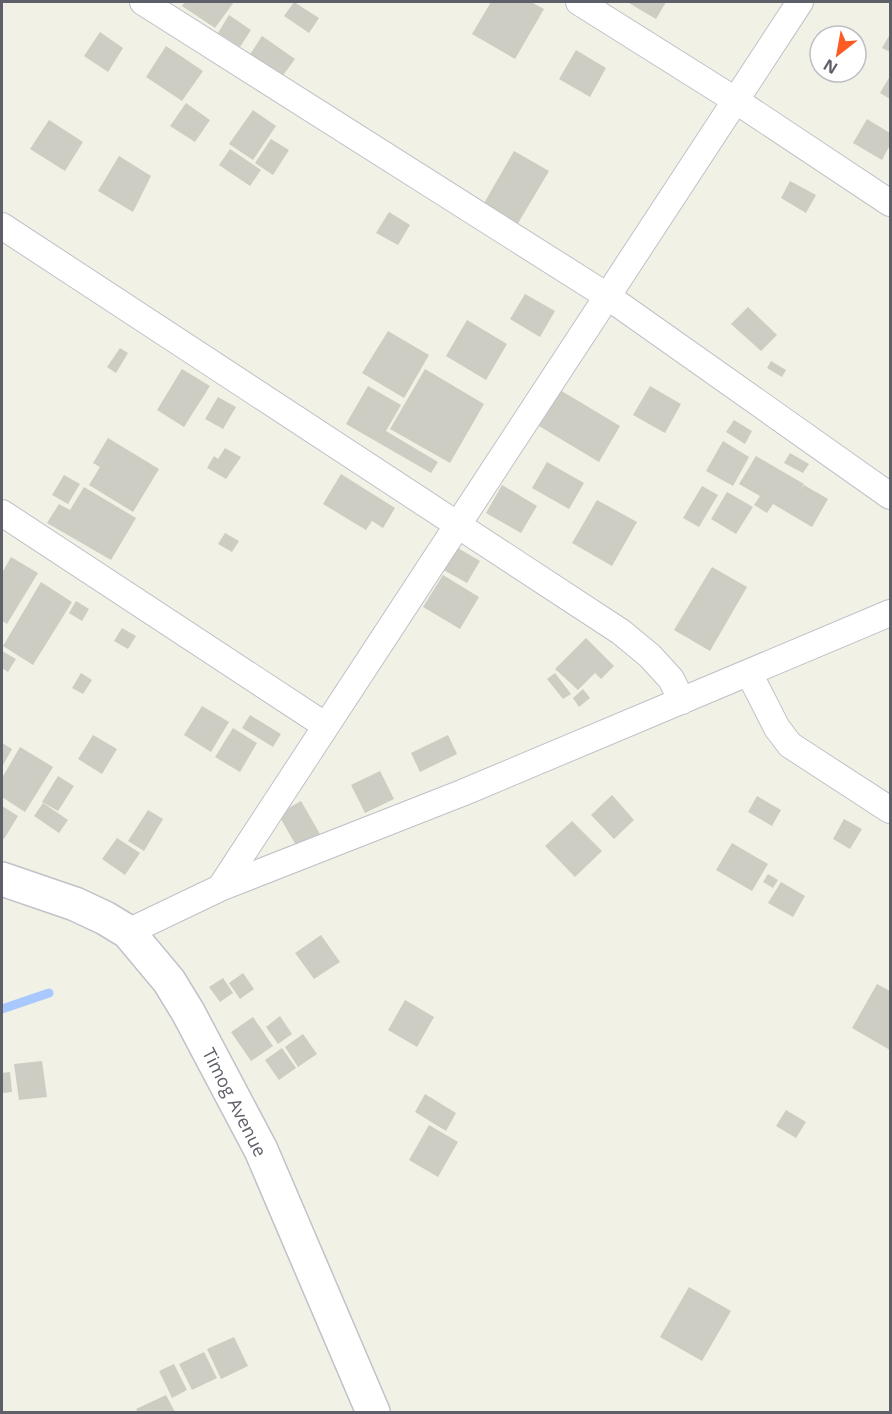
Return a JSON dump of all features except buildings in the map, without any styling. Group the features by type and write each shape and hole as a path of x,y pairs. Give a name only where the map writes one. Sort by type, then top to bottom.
{"main road":[{"name":"Timog Avenue","path":"2,879 75,904 128,932 169,981 188,1012 261,1150 373,1413"}],"street":[{"path":"143,2 607,296 891,496"},
{"path":"579,2 735,100 891,203"},
{"path":"220,888 800,2"},
{"path":"2,226 621,632 650,656 671,679 682,701"},
{"path":"2,513 326,726"},
{"path":"128,932 220,888 462,793 891,613"},
{"path":"748,673 777,728 790,745 891,810"}],"waterway":[{"path":"2,1009 49,993"}]}
